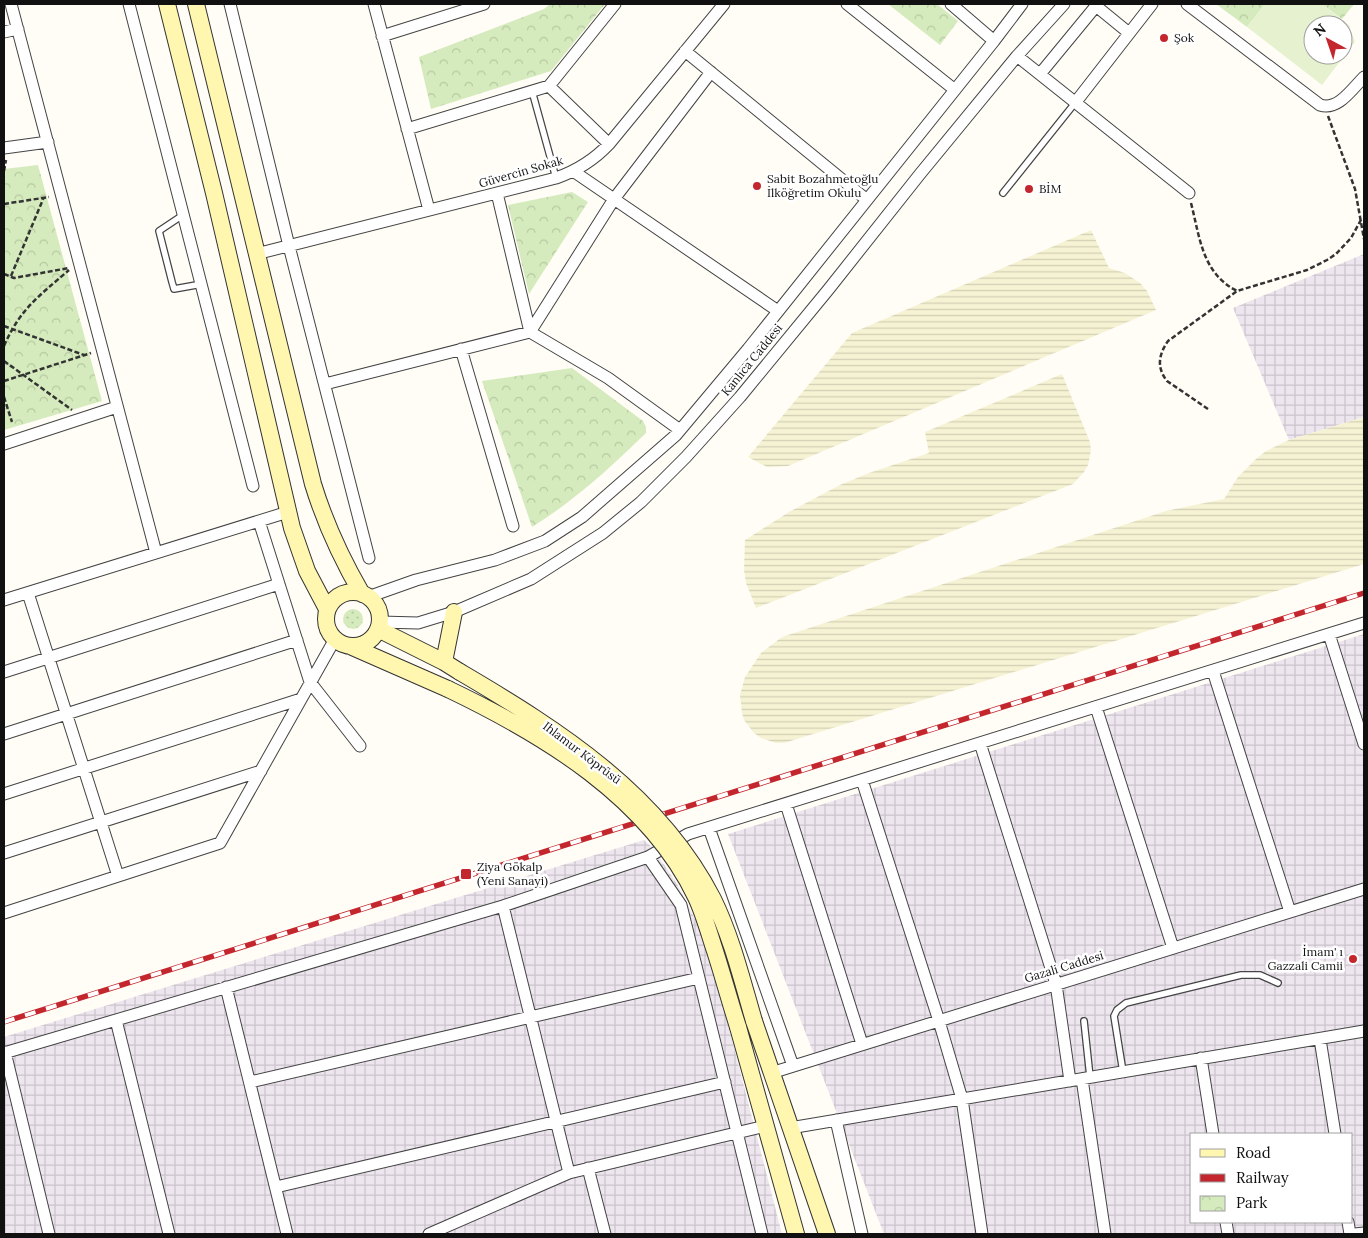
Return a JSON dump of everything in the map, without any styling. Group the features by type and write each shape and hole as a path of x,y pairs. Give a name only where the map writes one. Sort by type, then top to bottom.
{"street":[{"path":"11,4 156,553"},
{"path":"129,4 254,486"},
{"path":"167,4 214,192 294,536 307,571 327,610"},
{"path":"196,4 313,484 326,524 337,548 365,595 377,608 379,625 370,640 357,646 343,645 334,639 326,624 327,610 330,603 341,594 348,592 365,595"},
{"path":"230,4 289,246 369,558"},
{"path":"374,4 430,210"},
{"path":"382,36 484,4"},
{"path":"407,129 549,86 615,4"},
{"name":"Güvercin Sokak","path":"256,254 556,178 590,162 609,144 724,4"},
{"path":"847,4 955,90"},
{"path":"951,4 994,41"},
{"name":"Kanlıca Caddesi","path":"365,595 495,560 545,540 582,517 680,430 778,311 1022,4"},
{"name":"Kanlıca Caddesi","path":"379,625 418,623 454,612 530,579 548,566 590,542 622,518 686,457 740,397 1017,56 1064,4"},
{"path":"1075,102 1152,4"},
{"path":"1187,4 1324,107 1339,102 1364,78"},
{"path":"1040,74 1096,6 1130,33"},
{"path":"4,32 18,30"},
{"path":"685,51 867,200"},
{"path":"1017,56 1188,193"},
{"path":"325,384 530,332 614,199 711,72"},
{"path":"549,86 609,144"},
{"path":"4,148 48,142"},
{"path":"573,171 778,311"},
{"path":"497,194 530,332 608,378 680,430"},
{"path":"461,350 513,526"},
{"path":"4,444 117,407"},
{"path":"4,600 288,512"},
{"path":"259,522 310,682 360,746"},
{"path":"4,672 279,584"},
{"path":"28,593 118,876"},
{"path":"444,662 454,612"},
{"path":"50,1234 4,1052 503,906 648,857 688,834 1364,623"},
{"name":"Ihlamur Köprüsü","path":"379,625 526,712 598,763 629,789 666,830 686,856 713,900 729,940 754,1021 827,1234"},
{"path":"1329,634 1364,744"},
{"path":"4,913 220,843 334,639"},
{"path":"4,734 297,640"},
{"name":"Ihlamur Köprüsü","path":"350,646 448,689 510,720 563,754 609,789 652,832 677,864 703,912 738,1027 796,1234"},
{"path":"1213,671 1290,912"},
{"path":"4,794 301,699"},
{"path":"1096,707 1173,948"},
{"path":"980,744 1056,984 1070,1081"},
{"path":"4,853 261,771"},
{"path":"862,780 962,1099 982,1234"},
{"path":"786,804 862,1044"},
{"path":"709,828 792,1066"},
{"path":"648,857 681,905 762,1234"},
{"name":"Gazali Caddesi","path":"771,1072 1364,889"},
{"path":"503,906 569,1173"},
{"path":"250,1082 699,978"},
{"path":"226,987 287,1234"},
{"path":"116,1020 169,1234"},
{"path":"790,1128 1364,1031"},
{"path":"1320,1039 1335,1133"},
{"path":"1201,1058 1213,1133"},
{"path":"1086,1078 1105,1234"},
{"path":"276,1187 725,1082"},
{"path":"836,1120 862,1234"},
{"path":"429,1234 446,1231 569,1173 765,1126"},
{"path":"588,1168 605,1234"},
{"path":"1355,1234 1364,1233"}],"lane":[{"path":"532,91 556,178"},
{"path":"1003,193 1075,102"},
{"path":"184,214 159,231 161,241 174,289 202,284"},
{"path":"1123,1072 1114,1016 1121,1006 1242,975 1260,975 1278,983"},
{"path":"1084,1021 1086,1078"}],"path":[{"path":"1324,107 1349,169 1362,218 1364,239"},
{"path":"1188,193 1203,251 1210,267 1221,281 1236,291"},
{"path":"4,204 44,198 11,276"},
{"path":"1208,409 1167,381 1161,371 1160,359 1164,348 1174,336 1236,291 1307,270 1327,260 1336,254 1351,238 1362,218"},
{"path":"4,274 14,278 72,268 30,304 12,329 4,346"},
{"path":"4,326 84,355 4,381"},
{"path":"4,362 84,418"},
{"path":"4,397 12,422"}],"shaded area":[{"path":"1091,230 1109,268 1125,273 1140,283 1147,291 1156,310 788,466 767,467 748,457 852,333"},
{"path":"1364,254 1364,417 1289,440 1233,308"},
{"path":"1062,374 1090,442 1091,450 1088,465 1073,484 756,608 746,583 744,570 745,540 789,512 840,485 929,453 925,432"},
{"path":"1364,417 1364,564 784,743 776,743 761,738 754,733 744,720 740,695 745,677 761,653 782,637 1166,511 1224,499 1238,477 1266,451 1289,440"},
{"path":"1364,634 1364,1234 884,1234 728,834"},
{"path":"644,840 653,848 677,884 701,931 711,958 782,1234 4,1234 4,1037"}],"green space":[{"path":"550,4 605,4 551,71 431,109 419,57 544,9"},
{"path":"888,4 937,4 958,21 940,45"},
{"path":"1216,4 1265,4 1247,27"},
{"path":"1265,4 1322,4 1336,15 1303,15 1303,65 1337,65 1322,85 1247,27"},
{"path":"1322,4 1354,4 1345,15 1337,15"},
{"path":"38,165 102,401 4,430 4,169"},
{"path":"572,192 588,202 529,294 508,205"},
{"path":"572,368 643,421 646,433 591,483 532,527 482,381"},
{"path":"349,609 357,609 363,615 363,623 357,629 349,629 343,623 343,615"}],"railway":[{"path":"4,1022 1364,593"}],"place":[{"name":"Şok","path":"1164,38"},
{"name":"Sabit Bozahmetoğlu İlköğretim Okulu","path":"757,186"},
{"name":"BİM","path":"1029,189"},
{"name":"Ziya Gökalp (Yeni Sanayi)","path":"466,874"},
{"name":"İmam' ı Gazzali Camii","path":"1353,959"}]}
